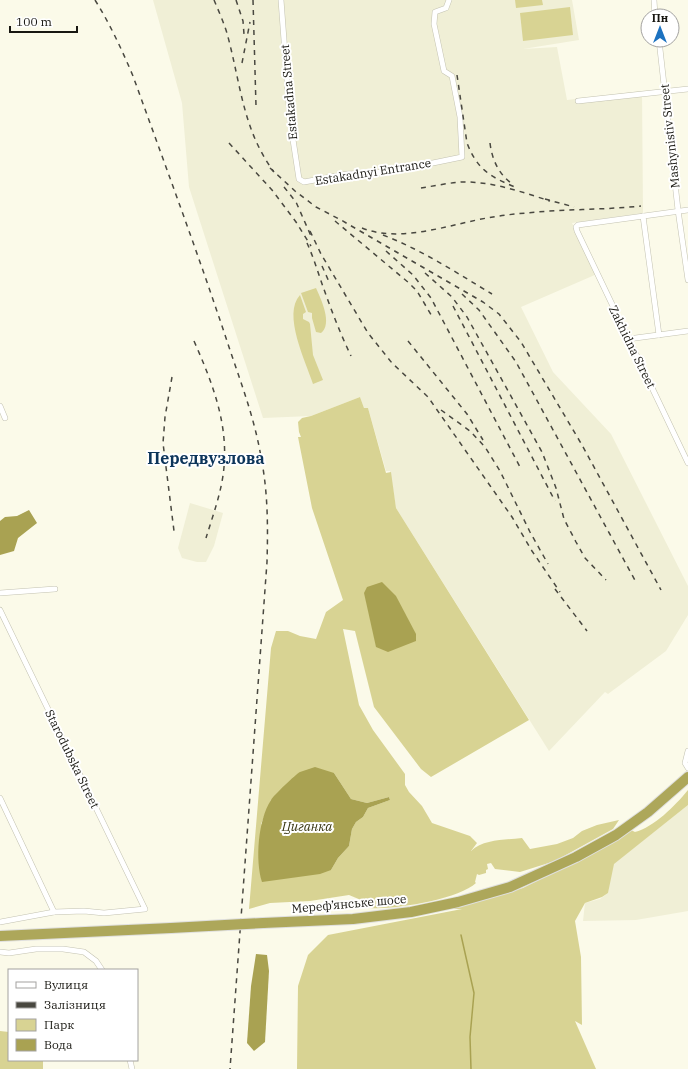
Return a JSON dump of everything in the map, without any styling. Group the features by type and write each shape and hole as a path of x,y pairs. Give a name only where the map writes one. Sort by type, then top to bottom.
{"highway":[{"name":"Мереф’янське шосе","path":"0,936 353,919 411,912 458,902 510,888 576,857 616,835 648,812 688,777"}],"street":[{"name":"Estakadna Street","path":"281,0 290,120 299,179 304,182"},
{"name":"Estakadnyi Entrance","path":"304,182 347,174 389,172 462,157 460,116 452,76 444,70 434,24 435,12 446,8 449,0"},
{"name":"Mashynistiv Street","path":"659,48 666,92 678,210 688,280"},
{"path":"578,101 688,90"},
{"path":"659,335 643,216 678,210 688,210"},
{"name":"Zakhidna Street","path":"643,216 578,225 576,227 688,463"},
{"path":"628,339 688,331"},
{"path":"0,406 5,418"},
{"path":"0,593 55,589"},
{"name":"Starodubska Street","path":"0,610 145,909 104,913 84,911 54,912"},
{"path":"688,752 685,763 688,768"},
{"path":"0,798 54,912 0,922"},
{"path":"0,952 9,953 36,949 63,949 84,952 96,961 101,969"}],"shaded area":[{"path":"153,0 572,0 579,40 523,49 557,47 567,100 642,91 643,213 572,223 597,274 521,307 553,372 611,434 688,586 688,615 666,651 608,694 605,692 549,751 396,508 390,471 386,471 368,408 364,408 360,397 311,416 263,418 189,187 182,103"},
{"path":"190,503 223,513 214,546 206,562 197,562 182,558 178,548"},
{"path":"688,805 688,911 636,920 583,921 585,903 600,899 608,893 612,865"}],"green space":[{"path":"515,0 542,0 543,5 516,8"},
{"path":"570,7 573,35 523,41 520,13"},
{"path":"316,288 325,311 326,318 326,324 321,333 316,332 312,313 308,312 301,293"},
{"path":"300,295 306,312 303,314 303,319 310,324 313,355 323,380 313,384 294,326 293,314 295,303"},
{"path":"360,397 364,408 368,408 386,473 391,472 396,508 529,720 431,777 421,769 374,707 355,631 343,629 359,705 373,730 405,774 405,785 409,792 422,806 432,823 470,836 477,843 471,851 488,842 522,838 530,849 557,844 573,838 582,831 597,825 619,820 613,829 555,861 520,872 495,869 491,863 487,864 488,869 486,870 486,873 479,875 477,874 476,883 468,889 456,894 426,902 394,907 370,908 352,905 353,902 371,901 361,900 349,895 310,901 270,903 249,909 271,648 276,631 288,631 300,636 316,639 326,612 343,600 312,508 298,437 301,437 298,422 302,418","holes":["299,773 334,773 351,799 367,803 389,797 390,800 368,808 363,817 356,822 352,829 349,846 338,858 331,870 261,824 271,800"]},
{"path":"688,790 688,805 614,864 608,893 602,897 585,903 575,921 581,957 582,1025 575,1021 596,1069 297,1069 298,986 308,955 328,935 462,909 447,909 523,888 576,861 629,829 635,832 649,826 671,809"},
{"path":"0,1031 8,1032 8,1061 43,1061 43,1069 0,1069"}],"water":[{"path":"29,510 37,523 18,538 14,551 0,555 0,521 5,517 17,516"},
{"path":"382,582 396,596 416,634 416,641 388,652 376,647 364,593 367,587"},
{"name":"Циганка","path":"315,767 334,773 351,799 367,803 389,797 390,800 368,808 363,817 356,822 352,829 349,846 338,858 331,870 320,874 262,882 258,852 263,818 267,808 271,800 294,777 300,772"},
{"path":"256,954 267,955 269,971 265,1042 254,1051 247,1043 251,986"}],"waterway":[{"path":"461,935 474,993 470,1037 471,1069"}],"railway":[{"path":"95,0 116,37 133,76 203,270 250,410 258,441 265,483 267,562 230,1069"},
{"path":"214,0 227,32 249,124 264,156 274,172"},
{"path":"236,0 243,21 244,34"},
{"path":"253,0 256,106"},
{"path":"242,63 250,22"},
{"path":"457,75 467,143 471,152 480,166 491,176 515,187"},
{"path":"229,143 272,190 296,222 311,246"},
{"path":"490,143 492,155 496,165 506,179 511,183"},
{"path":"270,168 295,191 316,207 483,302 499,314 521,342 582,445 661,590"},
{"path":"421,188 461,182 484,183 550,201"},
{"path":"284,187 296,202 311,236"},
{"path":"545,199 574,207"},
{"path":"362,228 394,234 410,233 428,231 497,216 641,206"},
{"path":"335,221 409,283 417,291 433,318"},
{"path":"310,231 321,254 368,333 392,363 428,397 512,517 532,551 560,592"},
{"path":"383,235 425,255 492,294"},
{"path":"307,243 334,317 351,356"},
{"path":"386,251 413,275 431,298 520,467"},
{"path":"322,266 330,284"},
{"path":"425,273 452,297 467,317 542,452 556,488 564,519 576,542 585,558 606,580"},
{"path":"462,294 479,310 516,362 637,584"},
{"path":"453,306 555,501"},
{"path":"194,341 207,372 217,402 224,434 225,450 221,485 206,538"},
{"path":"408,341 467,414 483,440"},
{"path":"172,377 165,417 163,443 174,531"},
{"path":"441,410 470,431 485,447 500,471 530,532 548,564"},
{"path":"555,589 587,631"}],"district":[{"name":"Передвузлова","path":"206,458"}]}
